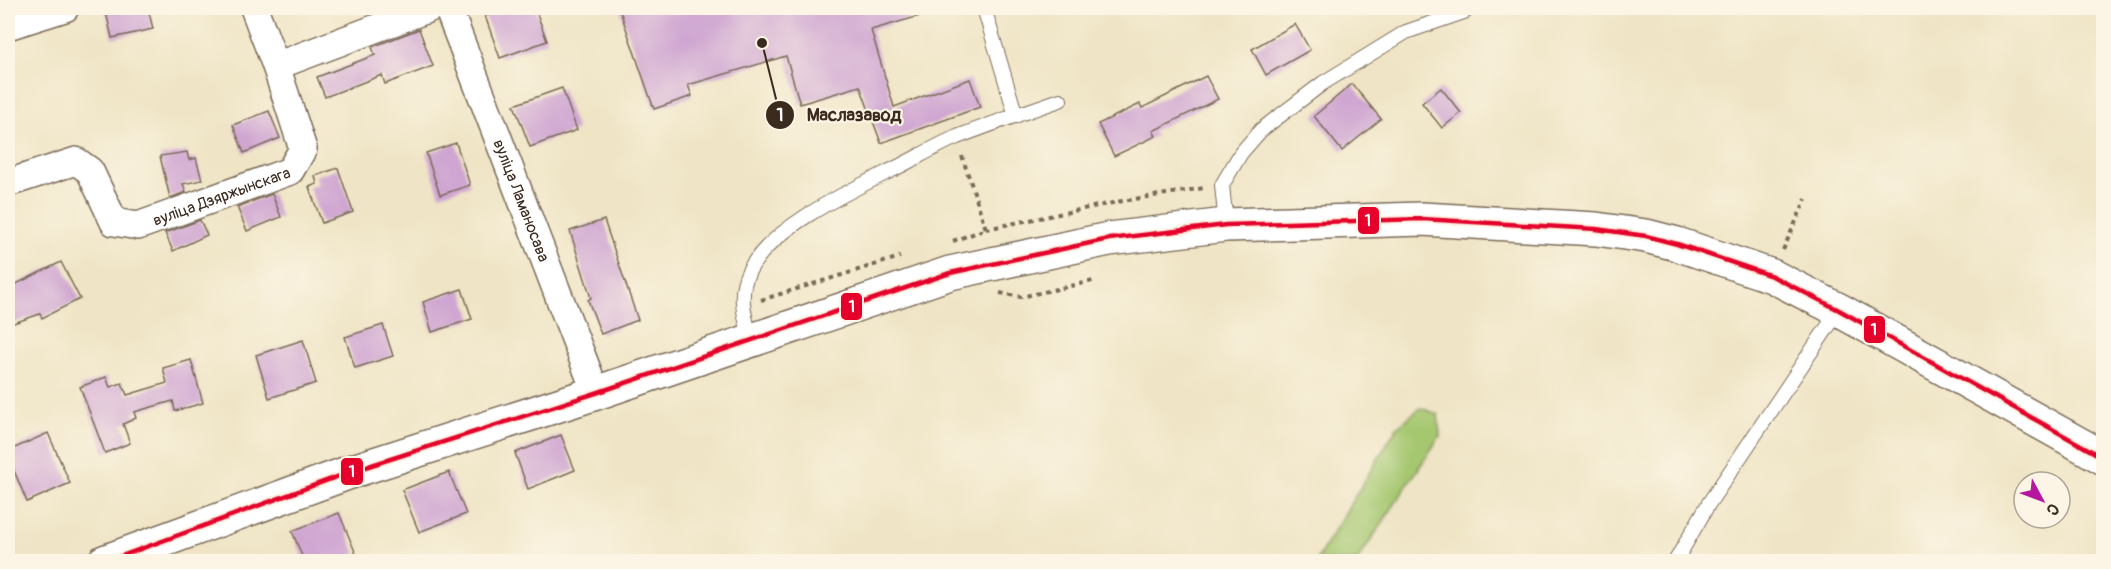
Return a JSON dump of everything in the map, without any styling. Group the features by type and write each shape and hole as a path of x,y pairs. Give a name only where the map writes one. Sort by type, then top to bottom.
{"main road":[{"path":"104,561 353,471 596,393 950,273 1109,239 1226,225 1422,219 1596,229 1646,236 1677,244 1772,276 1839,310 2103,458"}],"street":[{"path":"8,26 65,8"},
{"name":"вуліца Дзяржынскага","path":"8,183 76,161 90,171 114,222 138,226 290,171 303,149 254,8"},
{"path":"276,66 430,8"},
{"name":"вуліца Ламаносава","path":"448,8 596,393"}],"lane":[{"path":"984,8 1016,116"},
{"path":"1226,225 1222,185 1241,153 1261,130 1323,83 1406,32 1470,8"},
{"path":"751,341 742,306 742,293 748,272 760,253 800,219 955,138 1060,100"},
{"path":"1675,561 1709,503 1839,310"}],"path":[{"path":"967,168 986,229"},
{"path":"943,244 986,229 1111,203 1222,185"},
{"path":"1772,276 1806,199"},
{"path":"742,306 903,256"}],"green space":[{"path":"1420,408 1438,414 1440,436 1357,561 1316,561 1397,427"}],"building":[{"path":"105,8 148,8 153,29 112,38"},
{"path":"507,8 535,8 547,41 500,58 485,16"},
{"path":"619,8 929,8 930,13 871,30 894,107 970,79 980,107 881,143 860,86 800,104 786,56 688,85 692,96 654,109"},
{"path":"1295,24 1310,50 1266,75 1252,49"},
{"path":"419,29 433,66 385,84 382,75 325,97 317,77 375,55 372,47"},
{"path":"1206,76 1218,99 1153,131 1156,136 1114,156 1098,124 1140,104 1142,108"},
{"path":"1352,84 1381,119 1342,151 1314,116"},
{"path":"562,88 577,130 530,147 514,105"},
{"path":"1441,88 1461,113 1442,128 1422,103"},
{"path":"269,111 280,138 244,153 233,125"},
{"path":"456,143 470,185 440,195 426,153"},
{"path":"187,152 189,160 196,158 202,180 183,184 186,192 170,198 160,156"},
{"path":"338,168 353,212 322,223 309,187 317,184 315,176"},
{"path":"272,194 281,217 247,231 237,207"},
{"path":"200,220 207,235 173,251 165,233"},
{"path":"604,220 638,320 601,334 588,300 591,298 570,231"},
{"path":"61,262 80,299 42,318 40,314 8,325 8,288"},
{"path":"462,289 472,319 432,332 423,302"},
{"path":"383,325 393,356 355,368 345,337"},
{"path":"303,340 316,383 269,398 256,355"},
{"path":"191,360 203,403 175,411 173,401 134,412 136,418 123,424 130,443 105,453 80,387 106,377 110,387 122,383 127,395 167,383 163,368"},
{"path":"48,433 70,483 27,502 8,451"},
{"path":"561,435 575,470 528,489 515,453"},
{"path":"449,472 466,514 419,532 402,490"},
{"path":"339,513 356,554 338,561 304,561 292,531"}],"transit line":[{"name":"1","path":"105,562 353,471 596,393 950,273 1109,239 1226,225 1422,219 1596,229 1646,236 1677,244 1772,276 1839,310 2104,458"}],"place":[{"name":"Маслазавод","path":"762,43"}]}
